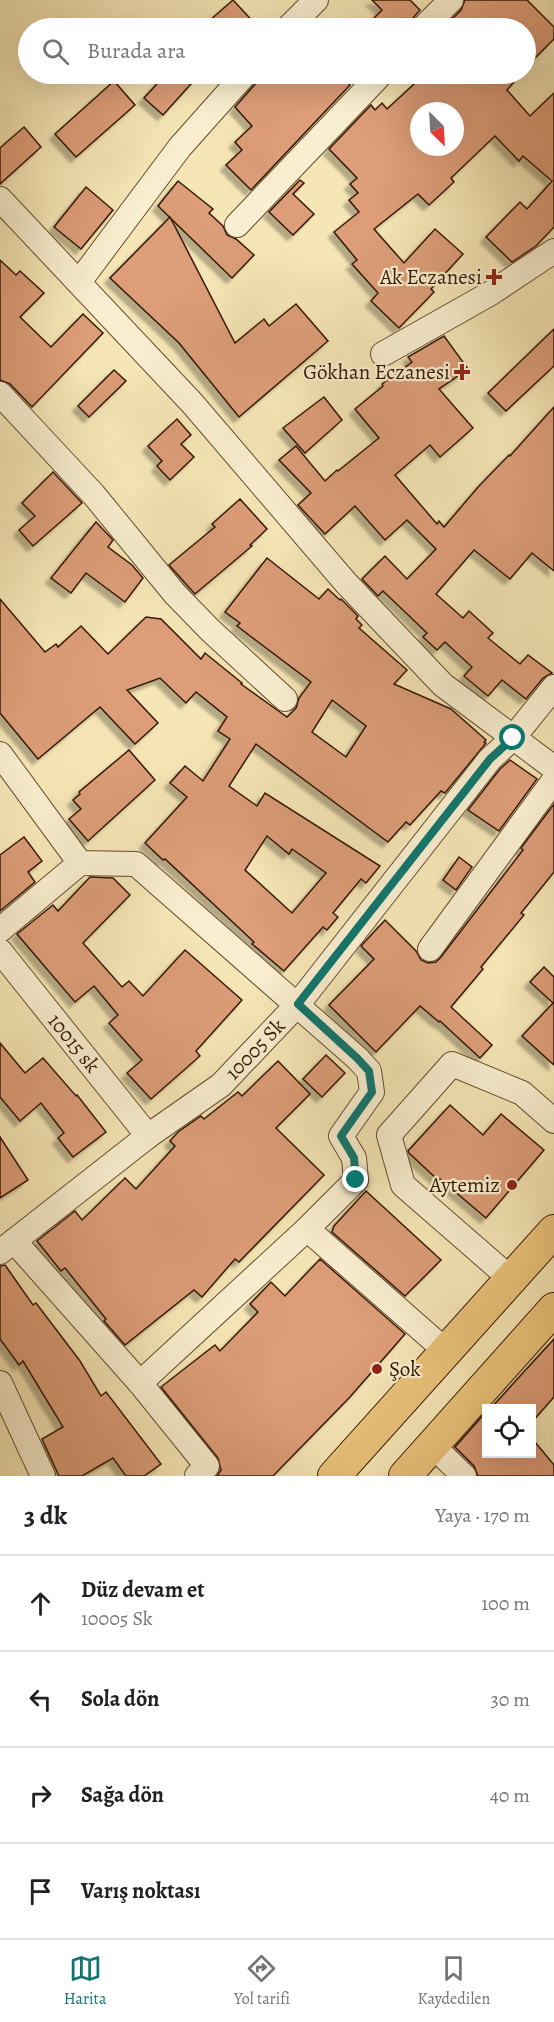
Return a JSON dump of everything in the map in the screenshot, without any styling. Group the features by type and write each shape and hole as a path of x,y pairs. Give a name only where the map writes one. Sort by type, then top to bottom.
{"main road":[{"path":"334,1476 554,1231"},
{"path":"405,1476 554,1309"}],"street":[{"path":"298,18 316,0"},
{"path":"433,18 450,0"},
{"path":"79,282 180,147 236,84"},
{"path":"237,225 371,84"},
{"path":"1,202 79,282 212,426 346,584 443,685 554,768"},
{"path":"383,354 492,293 554,251"},
{"path":"0,394 94,495 175,594 210,630 285,699"},
{"name":"10005 Sk","path":"7,1247 147,1136 221,1085 298,1004 490,759 513,738 554,687"},
{"path":"0,754 80,863"},
{"path":"430,948 554,780"},
{"path":"0,930 80,863 136,864 298,1004 369,1071 372,1092 341,1136 354,1158 356,1180 307,1229 140,1383"},
{"name":"10015 sk","path":"0,951 147,1136"},
{"path":"512,1279 403,1185 389,1135 452,1064 522,1093 554,1121"},
{"path":"307,1229 447,1352"},
{"path":"7,1247 140,1383 207,1466 198,1476"},
{"path":"0,1383 43,1476"},
{"path":"433,1446 465,1476"}],"building":[{"path":"233,0 250,18 212,18"},
{"path":"372,0 410,0 420,10 413,18 374,18 382,10"},
{"path":"465,0 527,0 554,27 554,39 536,57 536,18 453,18 461,10"},
{"path":"111,84 117,84 135,105 76,157 55,134"},
{"path":"157,84 191,84 163,115 144,98"},
{"path":"255,84 350,85 251,190 226,165 242,150 235,142 252,126 235,107"},
{"path":"414,84 512,84 507,90 530,116 554,93 554,227 536,246 512,262 486,237 520,202 527,209 552,181 523,156 519,161 495,136 451,178 454,182 429,205 418,194 374,229 404,263 435,229 463,254 431,289 434,292 399,328 371,301 378,293 352,264 357,260 334,232 359,212 349,200 358,193 350,184 357,178 329,149 371,105 375,110 382,103 387,109"},
{"path":"24,127 41,147 0,184 0,148"},
{"path":"300,180 304,183 293,194 314,214 293,235 269,212"},
{"path":"178,181 213,209 209,213 223,226 227,235 236,239 254,255 232,278 158,206"},
{"path":"86,187 113,210 81,249 54,227"},
{"path":"170,217 235,343 264,319 269,326 296,304 328,341 239,417 179,343 110,278"},
{"path":"0,260 16,275 20,271 44,293 20,317 51,347 83,314 103,333 32,407 10,384 0,380"},
{"path":"554,329 554,366 506,411 488,393"},
{"path":"444,336 468,369 439,389 473,428 440,457 430,445 395,475 437,524 439,521 444,527 479,486 510,456 554,407 554,571 532,553 510,579 474,550 436,594 463,618 469,611 493,633 488,638 520,664 528,655 552,673 543,678 526,699 502,680 488,696 464,676 472,667 445,642 437,650 423,637 427,633 383,591 378,596 362,579 385,556 407,579 436,549 407,520 385,540 355,506 325,534 298,505 311,493 279,460 296,446 325,481 379,438 355,409 383,386 382,384 412,362 408,357"},
{"path":"114,370 126,381 89,417 78,406"},
{"path":"324,397 342,420 305,453 283,428"},
{"path":"177,419 191,435 181,444 194,457 170,480 157,466 162,461 148,446"},
{"path":"53,472 82,503 33,546 19,530 35,516 22,503"},
{"path":"240,499 267,529 250,545 252,546 195,594 169,565 215,527 212,524"},
{"path":"96,522 113,540 108,547 132,565 143,578 125,602 86,573 71,593 51,578"},
{"path":"267,558 319,599 328,589 341,599 358,616 356,619 362,625 359,628 407,670 394,684 451,709 486,740 484,742 486,743 445,793 441,791 410,825 406,822 388,842 256,744 229,786 257,806 265,793 380,866 366,883 361,879 333,913 338,917 327,930 323,927 284,971 252,944 254,942 145,843 187,797 170,783 185,766 203,781 230,739 218,731 227,717 196,692 186,703 160,678 127,690 158,723 135,744 100,707 38,759 0,713 0,599 45,652 56,644 58,647 81,626 108,654 146,617 161,619 201,659 205,653 241,684 287,717 296,708 299,698 311,682 237,626 240,623 225,612","holes":["332,700 366,726 346,757 312,732","267,836 289,854 292,849 326,873 292,913 245,870"]},
{"path":"129,750 155,780 88,841 69,819 81,809 73,800 80,794 79,792"},
{"path":"510,760 537,779 499,831 468,810 500,769"},
{"path":"554,804 554,872 521,913 524,915 481,967 483,969 451,1007 492,1045 480,1058 420,1006 376,1052 329,1005 374,959 361,946 385,920 416,951 421,960 428,963 436,962 523,850 521,848"},
{"path":"24,837 42,861 28,872 35,882 0,911 0,855"},
{"path":"459,857 472,867 456,890 443,880"},
{"path":"90,877 113,878 130,895 83,943 122,987 129,981 143,996 185,950 242,1000 196,1051 200,1056 151,1099 127,1073 142,1060 109,1023 118,1015 94,986 75,1002 17,934 53,905 58,911"},
{"path":"544,967 554,977 554,1065 522,1036 553,1003 530,982"},
{"path":"0,1043 25,1073 43,1058 77,1095 106,1132 73,1157 58,1138 64,1133 41,1103 20,1121 0,1097"},
{"path":"326,1055 345,1073 322,1097 303,1079"},
{"path":"278,1061 310,1094 276,1128 324,1175 239,1262 235,1259 202,1297 194,1290 125,1345 104,1321 106,1319 65,1268 61,1271 37,1241 75,1211 82,1220 125,1178 136,1189 175,1146 170,1141 178,1132 201,1116 204,1119 238,1092 242,1096"},
{"path":"450,1105 483,1135 501,1114 544,1150 486,1218 440,1179 439,1181 408,1151"},
{"path":"0,1137 28,1180 0,1198"},
{"path":"366,1191 441,1260 405,1296 332,1232 334,1226"},
{"path":"320,1259 405,1334 350,1397 273,1476 217,1476 221,1470 218,1458 161,1387 215,1345 220,1351 258,1312 250,1304 271,1282 285,1296"},
{"path":"5,1265 33,1305 36,1303 80,1361 101,1396 106,1392 161,1464 144,1476 126,1476 113,1458 82,1476 59,1476 42,1439 63,1427 23,1361 19,1365 0,1339 0,1266"},
{"path":"554,1339 554,1397 536,1417 536,1404 495,1404"},
{"path":"482,1417 482,1458 536,1458 536,1443 554,1465 554,1476 478,1476 474,1466 455,1447"}],"place":[{"name":"Ak Eczanesi","path":"494,277"},
{"name":"Gökhan Eczanesi","path":"462,372"},
{"name":"Aytemiz","path":"512,1185"},
{"name":"Şok","path":"377,1369"}],"route":[{"path":"356,1180 354,1158 341,1136 372,1092 369,1071 298,1004 490,759 513,738"}]}
